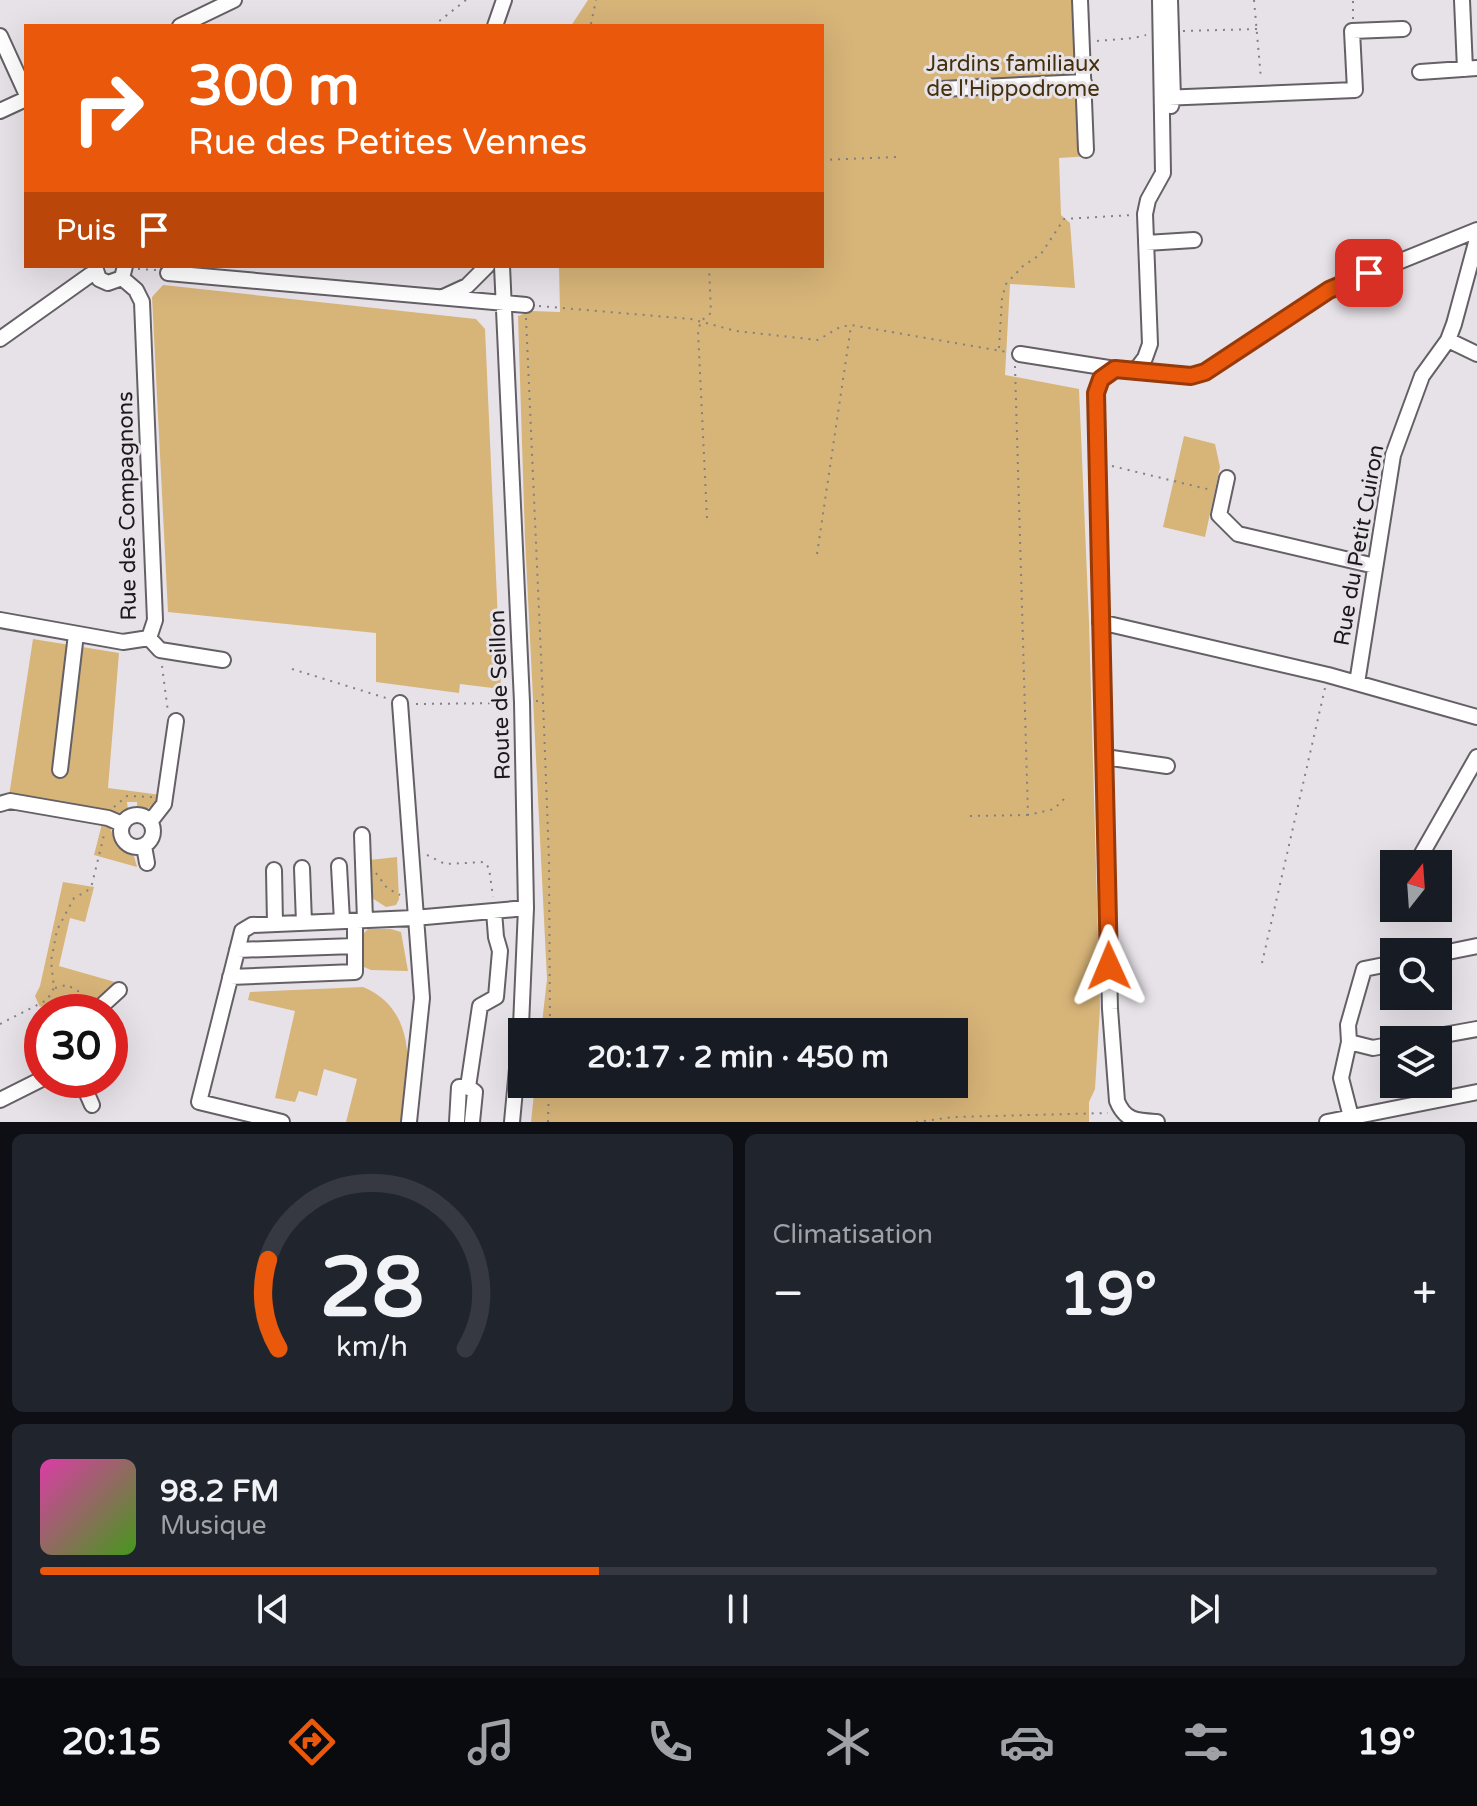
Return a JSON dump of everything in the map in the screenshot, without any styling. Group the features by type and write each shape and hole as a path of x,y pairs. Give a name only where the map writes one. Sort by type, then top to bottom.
{"street":[{"path":"184,24 234,0"},
{"path":"496,24 504,0"},
{"path":"1080,0 1086,150"},
{"path":"1160,0 1168,98"},
{"path":"1135,371 1145,358 1150,344 1145,214 1148,200 1163,173 1170,0"},
{"path":"1420,72 1471,68 1462,0"},
{"path":"1168,98 1355,90 1352,31 1403,29"},
{"path":"0,36 24,89"},
{"path":"941,89 1084,82"},
{"path":"0,111 24,100"},
{"path":"1017,353 1115,369 1191,376 1205,372 1329,290 1477,230"},
{"name":"Rue du Petit Cuiron","path":"1357,683 1393,455 1422,376 1448,340 1477,239"},
{"path":"1146,243 1194,240"},
{"path":"443,297 467,286 485,268"},
{"name":"Route de Seillon","path":"502,268 522,702 526,908 521,1026 512,1122"},
{"path":"0,339 95,270 108,283 124,271"},
{"name":"Rue des Compagnons","path":"0,620 123,642 149,638 155,620 142,302 124,271"},
{"path":"168,273 526,305"},
{"path":"1448,340 1477,354"},
{"path":"1115,369 1101,379 1096,393 1110,1009 1117,1101 1122,1113 1132,1120 1157,1122"},
{"path":"1226,486 1219,515 1238,534 1375,566"},
{"path":"1100,622 1328,675 1477,717"},
{"path":"60,770 76,634"},
{"path":"149,638 160,650 223,660"},
{"path":"400,703 422,998 409,1122"},
{"path":"150,822 136,815 122,824 124,841 133,847 144,846 152,837 150,822 164,804 176,721"},
{"path":"1105,757 1167,766"},
{"path":"1424,850 1477,757"},
{"path":"0,804 10,801 108,818 122,824"},
{"path":"230,977 355,972 354,921 363,861 362,835"},
{"path":"144,846 147,863"},
{"path":"339,866 354,921"},
{"path":"302,868 304,923"},
{"path":"274,870 275,924"},
{"path":"282,1122 199,1102 242,931 252,925 414,918 526,908"},
{"path":"468,1087 480,1006 496,997 500,951 494,911"},
{"path":"237,950 355,946"},
{"path":"1452,951 1477,946"},
{"path":"1332,1092 1341,1078 1349,1042 1348,1025 1364,969 1380,966"},
{"path":"115,994 119,990"},
{"path":"1452,1034 1477,1029"},
{"path":"1349,1042 1380,1047"},
{"path":"1341,1078 1351,1117"},
{"path":"457,1122 459,1087 468,1087 475,1092 472,1122"},
{"path":"0,1100 24,1088"},
{"path":"1327,1122 1477,1092"},
{"path":"89,1098 92,1105"}],"path":[{"path":"436,24 466,0"},
{"path":"591,24 596,0"},
{"path":"1254,0 1262,93"},
{"path":"1352,31 1353,0"},
{"path":"824,160 896,157"},
{"path":"999,350 1002,298 1006,284 1023,266 1041,254 1064,219 1145,214"},
{"path":"707,518 698,331 701,321 711,313 709,268"},
{"path":"124,271 155,269 168,273"},
{"path":"550,1018 549,859 526,305 701,321 736,331 818,340 840,327 851,325 1017,353 1028,815"},
{"path":"817,554 851,325"},
{"path":"1097,462 1226,486"},
{"path":"160,650 168,715 176,721"},
{"path":"1262,963 1328,675"},
{"path":"522,702 543,701"},
{"path":"0,1024 47,1000 54,988 51,961 57,930 74,898 87,891 92,884 108,818 116,804 127,796 165,798"},
{"path":"970,816 1028,815 1054,809 1064,799"},
{"path":"410,855 424,853 445,864 484,862 492,882 494,911"},
{"path":"363,861 381,877 387,888 413,901"},
{"path":"54,988 67,985 78,994"},
{"path":"548,1122 549,1098"},
{"path":"916,1122 954,1117 1122,1113"},
{"path":"954,1117 955,1122"}],"green space":[{"name":"Jardins familiaux de l'Hippodrome","path":"588,0 1084,0 1091,156 1059,158 1061,215 1070,223 1075,288 1010,284 1005,375 1079,389 1100,1007 1095,1089 1089,1102 1089,1122 531,1122 534,1098 968,1098 968,1018 543,1018 547,979 525,538 518,316 532,311 560,312 559,268 824,268 824,24 572,24"},
{"path":"163,285 476,319 485,329 501,689 460,684 459,693 376,682 376,633 168,612 152,297"},
{"path":"1184,436 1215,444 1220,467 1205,537 1163,527"},
{"path":"33,639 119,653 108,788 161,795 151,806 137,811 137,802 127,802 128,811 118,813 9,796"},
{"path":"102,824 109,826 117,843 134,856 137,867 94,855"},
{"path":"397,857 399,899 396,905 386,907 372,898 370,860"},
{"path":"63,882 94,887 85,922 70,918 59,966 115,982 112,990 108,994 36,994"},
{"path":"368,929 401,932 408,971 364,967 364,933"},
{"path":"363,987 381,997 394,1011 402,1027 408,1064 404,1122 346,1122 357,1079 324,1069 317,1096 299,1091 295,1102 275,1098 295,1011 248,1000 250,992"}],"route":[{"path":"1109,966 1096,393 1101,379 1115,369 1191,376 1205,372 1329,290 1369,273"}]}
